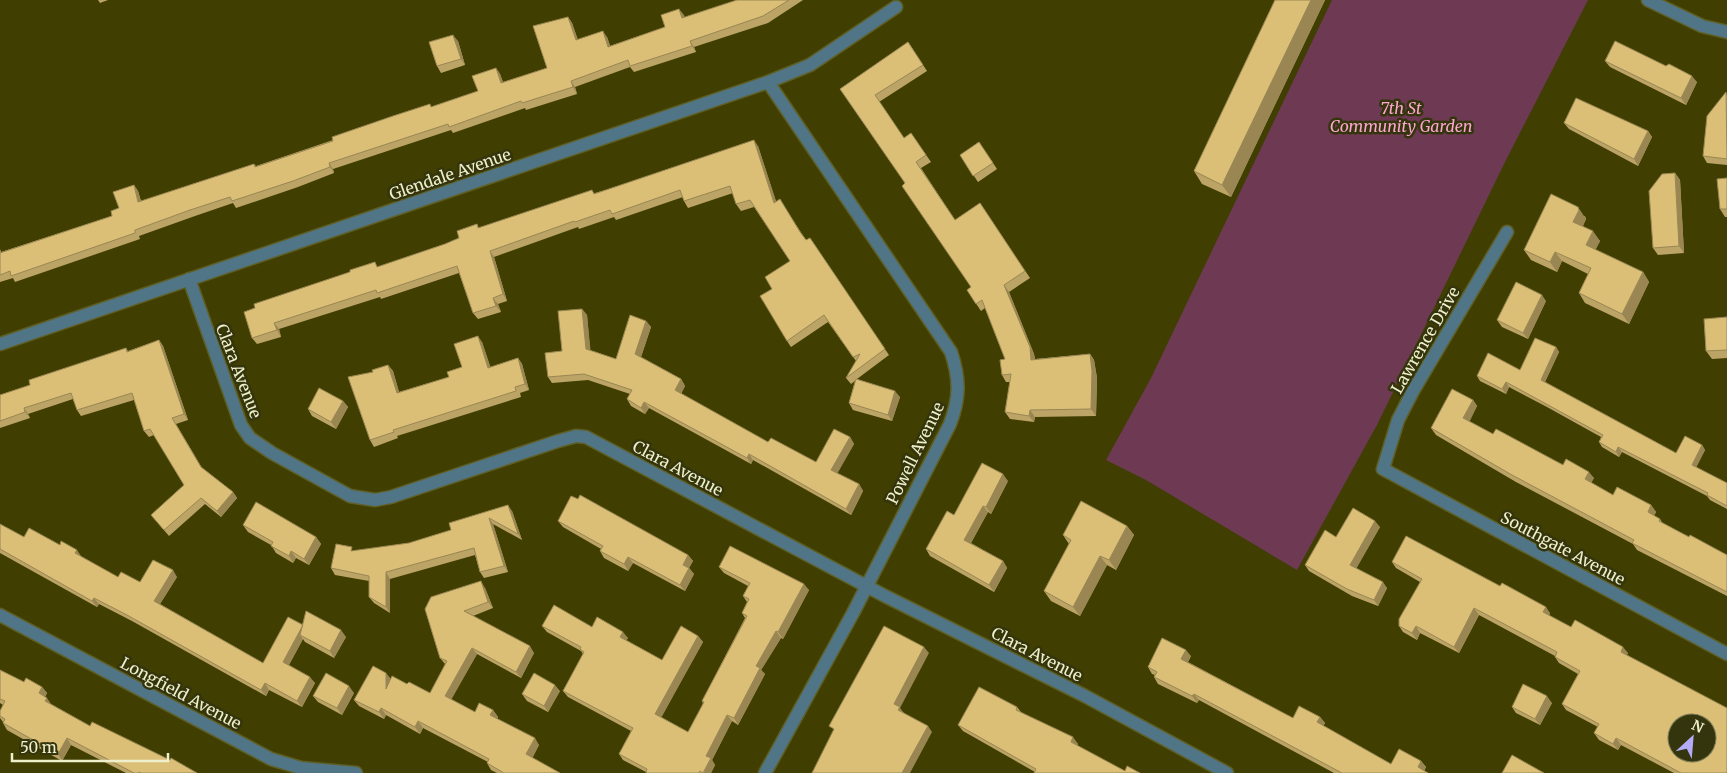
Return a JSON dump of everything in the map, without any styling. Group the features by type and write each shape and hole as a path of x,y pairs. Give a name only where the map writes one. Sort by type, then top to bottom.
{"street":[{"path":"1648,0 1702,26 1727,32"},
{"name":"Glendale Avenue","path":"0,344 768,82 810,65 896,7"},
{"name":"Powell Avenue","path":"765,773 950,424 959,393 957,370 951,352 939,332 768,82"},
{"name":"Lawrence Drive","path":"1383,469 1398,420 1412,391 1507,232"},
{"name":"Clara Avenue","path":"189,279 241,425 250,438 272,453 350,496 375,500 391,497 558,441 576,436 586,436 866,585 1085,696 1227,773"},
{"name":"Southgate Avenue","path":"1383,469 1727,654"},
{"name":"Longfield Avenue","path":"0,615 271,759 301,768 356,773"}],"green space":[{"name":"7th St Community Garden","path":"1332,0 1588,0 1505,162 1377,425 1297,570 1146,480 1106,460 1151,378"}],"building":[{"path":"737,0 789,0 763,16 690,41 692,46 630,66 628,60 571,81 573,87 522,103 521,101 449,127 448,124 329,163 330,167 293,181 232,201 230,197 190,210 135,230 135,233 11,276 10,271 0,275 0,253 112,216 111,211 119,208 113,192 134,185 138,202 254,164 255,167 333,141 332,137 393,116 430,104 431,107 478,91 472,76 496,68 501,83 547,68 533,26 568,17 576,40 603,31 608,47 665,27 661,15 679,9 682,18"},
{"path":"1275,0 1311,0 1222,185 1194,171"},
{"path":"453,35 461,59 437,66 429,42"},
{"path":"1615,41 1666,66 1669,64 1692,76 1681,98 1605,61"},
{"path":"908,42 923,65 875,95 904,138 911,133 926,155 916,162 955,220 980,203 1025,271 1004,285 1030,347 1031,360 1090,354 1092,371 1091,409 1030,410 1029,416 1005,412 1011,374 1002,375 1000,360 1005,359 982,300 976,304 967,290 971,287 902,186 905,183 840,89"},
{"path":"1726,92 1727,159 1703,156 1707,116"},
{"path":"1576,98 1648,131 1634,159 1564,123"},
{"path":"754,140 774,203 780,199 806,240 810,238 885,349 846,378 860,354 853,357 824,315 787,341 760,296 772,289 765,277 790,261 750,200 736,204 730,186 684,201 680,190 612,214 610,210 574,221 490,251 503,294 493,298 496,306 473,313 457,266 377,293 376,290 274,323 277,330 252,338 244,312 255,308 254,304 375,262 377,267 445,244 459,238 457,231 477,224 478,228 592,190 594,194"},
{"path":"979,142 993,163 973,176 960,155"},
{"path":"1675,173 1679,246 1653,248 1649,191 1662,174"},
{"path":"1727,178 1727,209 1720,209 1717,179"},
{"path":"1551,194 1578,207 1579,210 1573,222 1593,231 1586,245 1643,272 1622,314 1579,293 1591,268 1555,252 1550,262 1524,250"},
{"path":"1516,282 1542,295 1523,333 1497,320"},
{"path":"582,309 586,349 616,359 630,315 646,321 635,354 681,379 675,390 768,442 771,438 816,462 834,429 850,437 831,470 859,484 846,509 749,454 747,458 644,402 641,408 627,399 632,390 584,374 548,377 545,353 562,351 558,311"},
{"path":"1727,317 1727,350 1706,351 1704,319"},
{"path":"478,336 488,368 518,358 525,384 515,387 516,391 393,430 394,432 370,440 348,377 373,372 372,370 388,365 397,393 449,377 447,372 462,367 454,344"},
{"path":"1535,338 1556,347 1541,380 1676,453 1685,436 1702,445 1692,465 1727,483 1727,506 1707,495 1708,493 1618,447 1616,452 1599,442 1603,435 1506,382 1502,389 1477,376 1488,353 1520,370"},
{"path":"159,340 184,414 172,418 201,467 233,492 217,511 201,498 164,530 151,515 184,485 150,429 144,431 132,393 77,410 71,393 24,408 25,412 0,421 0,395 30,385 29,380 126,348 127,352"},
{"path":"856,379 895,391 888,415 849,403"},
{"path":"319,388 343,401 331,422 308,409"},
{"path":"1452,389 1473,400 1463,418 1493,434 1496,429 1563,465 1566,459 1589,472 1585,479 1613,495 1617,487 1651,505 1648,512 1660,519 1659,521 1727,555 1727,592 1632,543 1634,540 1512,475 1431,428"},
{"path":"982,463 1003,474 986,507 983,506 964,540 1003,561 989,585 926,549 947,511 954,515"},
{"path":"580,495 688,555 683,565 689,568 680,585 628,557 624,564 600,551 603,546 558,521 571,496 578,499"},
{"path":"1081,501 1127,526 1109,560 1100,556 1073,607 1044,591 1071,540 1063,535"},
{"path":"256,502 316,537 304,559 291,551 289,556 271,546 273,542 243,525"},
{"path":"508,505 518,534 489,518 504,566 480,572 474,548 386,572 386,607 369,597 369,576 331,568 336,544 352,547 351,551 409,543 451,530 449,523"},
{"path":"1353,508 1375,521 1350,565 1383,582 1374,600 1347,589 1305,565 1325,530 1336,537"},
{"path":"0,524 24,537 29,528 60,545 61,541 77,550 75,553 118,577 121,572 140,582 153,560 173,570 154,601 263,663 288,617 303,625 283,662 310,677 297,701 265,683 261,690 127,615 94,598 92,601 0,549"},
{"path":"1406,536 1500,586 1502,583 1546,607 1543,612 1571,627 1575,620 1623,647 1621,652 1727,708 1727,773 1681,773 1616,738 1613,744 1594,733 1599,724 1562,704 1580,671 1555,657 1557,652 1474,608 1454,647 1416,626 1412,633 1399,626 1399,619 1422,579 1392,562"},
{"path":"730,546 804,584 778,632 776,631 756,666 760,668 734,718 727,715 706,756 711,758 703,773 700,771 699,773 646,773 647,769 619,754 633,728 563,691 584,652 580,649 581,647 542,626 554,605 592,627 597,617 623,632 620,637 662,660 681,626 698,636 655,714 688,732 704,702 702,701 747,616 742,613 749,599 743,596 750,583 719,567"},
{"path":"481,581 488,602 464,611 530,646 516,672 472,648 445,696 475,712 479,703 493,710 490,715 535,738 526,754 560,773 504,773 487,763 489,759 418,721 415,727 381,708 379,712 354,700 373,666 386,673 386,689 392,676 430,693 447,661 440,658 425,609 431,597"},
{"path":"306,611 341,630 330,651 300,635"},
{"path":"884,626 924,647 894,704 900,707 898,710 928,726 902,773 812,773 834,729 829,726"},
{"path":"1162,638 1186,650 1181,659 1293,718 1299,706 1320,717 1317,722 1391,764 1399,749 1421,761 1418,767 1428,773 1342,773 1194,694 1192,696 1154,677 1157,672 1148,667"},
{"path":"0,670 24,682 26,678 42,687 39,693 47,698 45,701 90,726 92,722 170,760 171,758 197,773 134,773 67,738 58,754 3,723 5,719 0,716 0,711 5,701 0,699"},
{"path":"326,673 349,686 337,708 313,696"},
{"path":"534,673 555,685 544,706 522,694"},
{"path":"1523,684 1547,696 1535,719 1512,707"},
{"path":"979,687 1017,707 1016,710 1073,737 1071,742 1125,771 1127,766 1140,773 1034,773 1036,769 958,725"},
{"path":"1512,755 1544,773 1502,773"}]}
